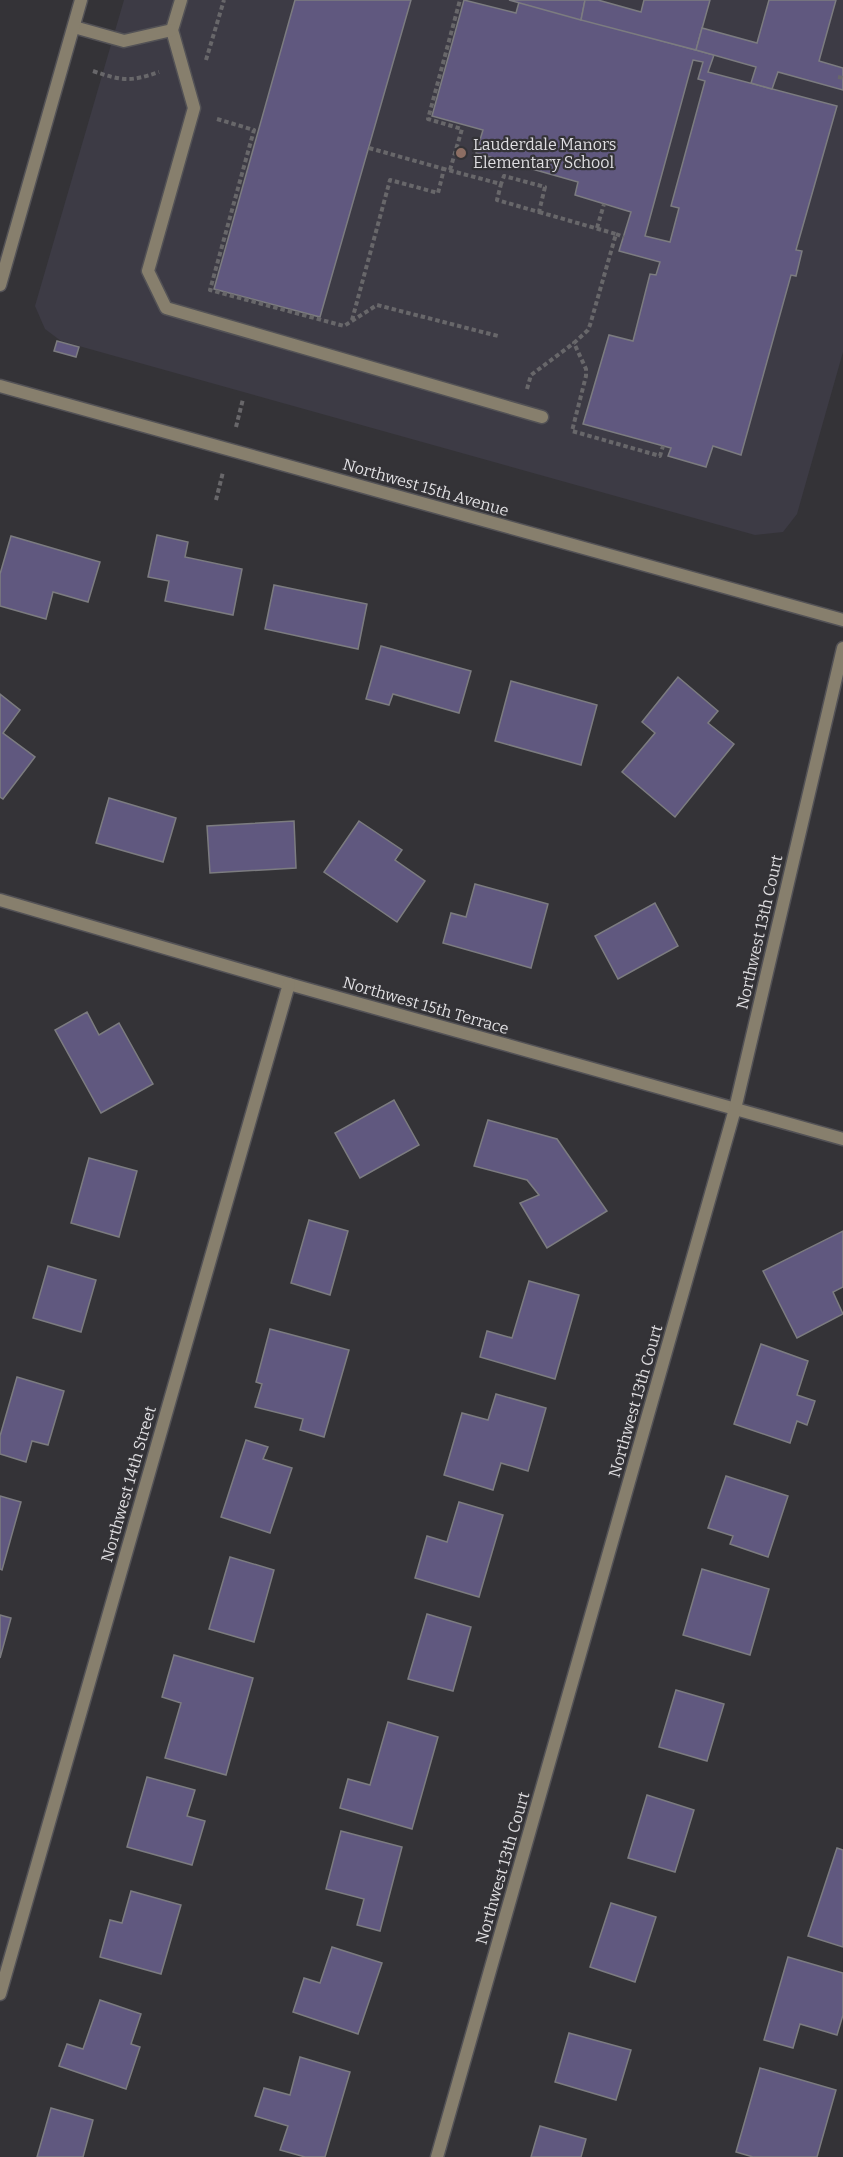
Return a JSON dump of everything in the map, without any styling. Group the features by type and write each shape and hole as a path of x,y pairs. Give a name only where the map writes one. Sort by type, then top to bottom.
{"street":[{"path":"0,285 81,0"},
{"path":"180,0 172,30 194,108 148,271 166,308 542,417"},
{"path":"74,27 124,41 172,30"},
{"name":"Northwest 15th Avenue","path":"0,386 843,620"},
{"name":"Northwest 13th Court","path":"437,2157 735,1109 843,648"},
{"name":"Northwest 15th Terrace","path":"0,900 289,984 843,1139"},
{"name":"Northwest 14th Street","path":"0,1994 289,984"}],"path":[{"path":"204,70 224,0"},
{"path":"450,170 462,129 428,119 460,0"},
{"path":"215,119 254,130 210,290 344,326 377,306 498,336"},
{"path":"369,148 501,184"},
{"path":"352,321 390,180 438,193 444,169"},
{"path":"539,212 546,187 504,176 497,200 624,237"},
{"path":"597,228 604,204"},
{"path":"520,411 531,375 588,330 616,234"},
{"path":"574,343 586,369 586,376 572,431 660,456 663,446"}],"shaded area":[{"name":"Lauderdale Manors Elementary School","path":"124,0 843,0 843,352 797,514 783,532 755,535 61,341 45,329 35,306"}],"building":[{"path":"295,0 411,0 320,317 214,289"},
{"path":"464,0 516,13 519,2 714,55 708,72 837,106 796,250 802,251 796,276 791,275 741,455 713,446 706,467 668,456 671,448 583,424 609,335 633,341 650,274 656,275 660,262 619,251 631,212 575,195 578,182 476,153 483,130 432,116","holes":["693,60 703,62 698,79 705,81 671,206 679,208 670,242 645,236"]},
{"path":"509,0 585,0 581,20"},
{"path":"585,0 598,0 641,12 644,0 710,0 696,50 581,20"},
{"path":"769,0 836,0 819,61 843,68 843,90 778,72 772,89 751,83 756,67 696,50 702,28 757,43"},
{"path":"57,341 79,347 76,357 54,351"},
{"path":"157,535 188,542 185,557 242,569 233,615 165,601 169,581 148,577"},
{"path":"11,536 100,562 88,602 53,592 46,619 0,606 0,574"},
{"path":"274,585 367,604 358,649 265,629"},
{"path":"381,646 471,671 459,713 393,694 389,705 366,699"},
{"path":"678,677 718,711 708,723 734,744 675,817 622,772 655,733 642,722"},
{"path":"511,681 597,705 581,765 495,741"},
{"path":"0,694 20,710 3,733 35,757 3,799 0,797"},
{"path":"109,798 176,818 163,862 96,843"},
{"path":"294,821 296,868 210,873 207,826"},
{"path":"359,821 402,850 395,860 425,881 397,922 324,872"},
{"path":"475,884 548,904 531,968 443,943 451,913 466,917"},
{"path":"655,903 678,946 618,979 595,936"},
{"path":"87,1012 99,1035 119,1023 153,1084 101,1113 55,1030"},
{"path":"394,1100 419,1145 360,1178 335,1133"},
{"path":"488,1120 557,1139 607,1211 547,1248 520,1203 539,1195 527,1180 474,1166"},
{"path":"89,1158 137,1171 119,1237 71,1223"},
{"path":"309,1220 348,1231 330,1295 291,1283"},
{"path":"843,1231 843,1287 833,1292 843,1314 797,1338 763,1271"},
{"path":"48,1266 96,1280 81,1332 33,1318"},
{"path":"529,1281 579,1295 555,1379 480,1357 487,1331 512,1338"},
{"path":"270,1329 349,1350 324,1437 300,1430 303,1419 255,1407 262,1384 256,1382"},
{"path":"761,1344 808,1361 797,1395 815,1401 807,1425 797,1421 790,1443 734,1424"},
{"path":"17,1377 64,1391 48,1445 32,1441 26,1462 0,1454 0,1436"},
{"path":"496,1394 546,1408 528,1471 501,1463 493,1490 444,1475 462,1413 488,1420"},
{"path":"246,1440 268,1447 263,1459 292,1468 270,1533 221,1517"},
{"path":"726,1476 788,1496 768,1557 730,1544 733,1536 708,1528"},
{"path":"0,1496 21,1502 2,1570 0,1569"},
{"path":"459,1502 503,1515 479,1597 415,1578 427,1536 447,1542"},
{"path":"230,1557 274,1570 254,1642 209,1629"},
{"path":"702,1569 769,1589 750,1655 683,1635"},
{"path":"427,1614 471,1627 453,1691 408,1679"},
{"path":"0,1615 11,1618 0,1658"},
{"path":"174,1655 253,1678 226,1775 165,1758 181,1703 162,1697"},
{"path":"676,1690 724,1704 707,1761 659,1747"},
{"path":"388,1722 438,1737 412,1829 340,1808 348,1779 370,1785"},
{"path":"147,1777 195,1790 187,1816 205,1821 192,1865 127,1847"},
{"path":"647,1795 694,1810 675,1872 628,1858"},
{"path":"341,1831 402,1847 380,1931 357,1925 364,1899 326,1889"},
{"path":"837,1848 843,1850 843,1947 808,1936"},
{"path":"131,1891 181,1905 161,1974 100,1957 110,1920 122,1923"},
{"path":"611,1903 656,1917 635,1982 590,1967"},
{"path":"332,1947 382,1963 358,2034 293,2012 304,1978 320,1983"},
{"path":"788,1957 843,1973 843,2015 837,2035 800,2024 793,2048 764,2040"},
{"path":"100,2000 141,2014 131,2044 140,2047 126,2089 59,2066 67,2044 83,2049"},
{"path":"569,2033 631,2050 616,2100 555,2082"},
{"path":"300,2057 350,2072 325,2157 305,2157 280,2150 288,2126 255,2116 264,2088 290,2095"},
{"path":"760,2068 836,2090 817,2157 753,2157 736,2152"},
{"path":"51,2108 93,2120 83,2157 37,2157"},
{"path":"540,2126 586,2139 581,2157 531,2157"}],"place":[{"name":"Lauderdale Manors Elementary School","path":"461,153"}]}
